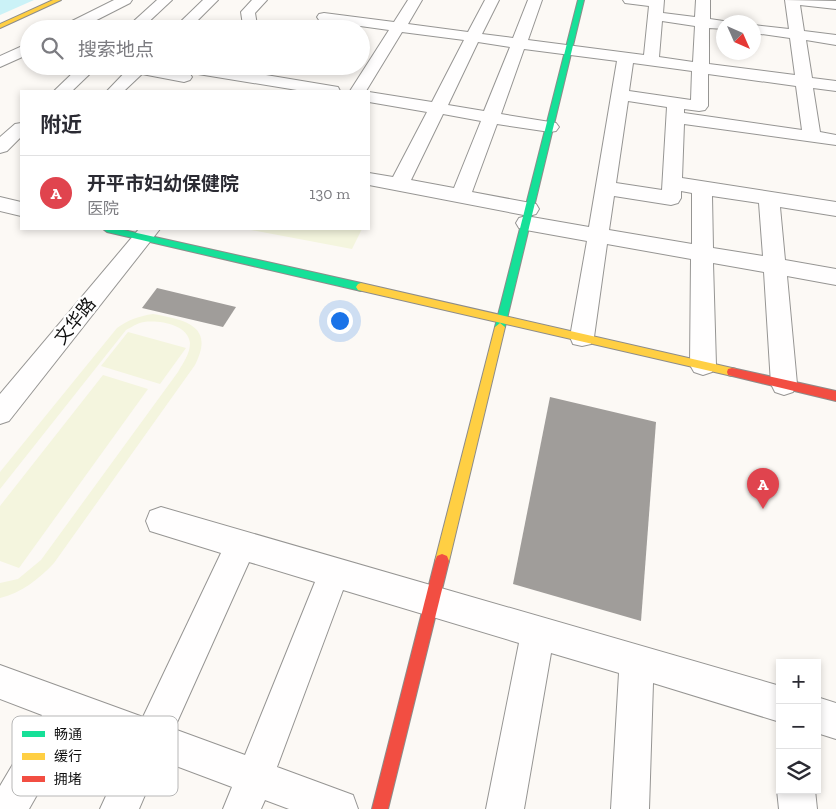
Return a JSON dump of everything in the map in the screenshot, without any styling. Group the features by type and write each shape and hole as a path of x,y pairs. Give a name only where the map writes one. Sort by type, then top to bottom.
{"street":[{"path":"0,26 58,0"},
{"path":"85,20 125,0"},
{"path":"144,18 165,0"},
{"path":"180,20 210,0"},
{"path":"249,20 248,12 260,0"},
{"path":"370,72 415,0"},
{"path":"399,184 492,0"},
{"path":"461,196 535,0"},
{"path":"380,809 581,0"},
{"path":"630,0 656,6 702,22 716,24"},
{"path":"676,110 699,106 704,0"},
{"path":"812,137 792,0 836,5"},
{"path":"651,61 656,6"},
{"path":"324,17 346,20"},
{"path":"144,18 154,20"},
{"path":"370,23 836,86"},
{"path":"761,30 836,40"},
{"path":"0,62 20,52"},
{"path":"582,337 626,58"},
{"path":"63,90 80,75"},
{"path":"116,90 132,75"},
{"path":"171,90 186,75"},
{"path":"211,75 267,86 319,90"},
{"path":"267,86 276,75"},
{"path":"359,90 368,75"},
{"path":"620,95 676,110 836,140"},
{"path":"370,97 550,127"},
{"path":"605,188 670,198 676,110"},
{"path":"0,147 20,129"},
{"path":"370,179 461,196 598,236 836,277"},
{"path":"671,183 769,198 835,214"},
{"path":"702,188 703,365"},
{"path":"769,198 784,384"},
{"path":"0,204 20,209"},
{"path":"117,230 147,233 502,319 836,396"},
{"name":"文华路","path":"0,413 147,233"},
{"path":"161,521 776,703"},
{"path":"163,716 242,545"},
{"path":"248,793 334,572"},
{"path":"506,809 538,633"},
{"path":"630,809 637,662"},
{"path":"0,682 91,716"},
{"path":"62,716 67,707"},
{"path":"821,716 836,721"},
{"path":"178,754 248,793 339,809"},
{"path":"796,794 798,809"},
{"path":"8,809 16,796"},
{"path":"119,809 125,796"}],"green space":[{"path":"251,230 362,230 352,249"},
{"path":"153,314 186,322 199,333 202,341 195,365 54,563 29,585 15,593 0,598 0,583 18,579 41,560 178,372 189,351 190,343 184,331 172,325 157,322 137,324 126,330 0,489 0,472 117,328 134,319"},
{"path":"128,332 186,348 160,384 101,366"},
{"path":"103,375 148,389 19,568 0,561 0,506"}],"water":[{"path":"0,0 34,0 0,15"}],"building":[{"path":"157,288 236,307 223,327 142,308"},
{"path":"550,397 656,422 641,621 513,584"}],"traffic: fast":[{"path":"500,327 581,0"},
{"path":"111,230 361,287"}],"traffic: slow":[{"path":"0,26 58,0"},
{"path":"361,287 732,372"},
{"path":"442,561 500,327"}],"traffic: jam":[{"path":"732,372 836,396"},
{"path":"380,809 442,561"}],"place":[{"name":"开平市妇幼保健院","path":"763,509"}]}
